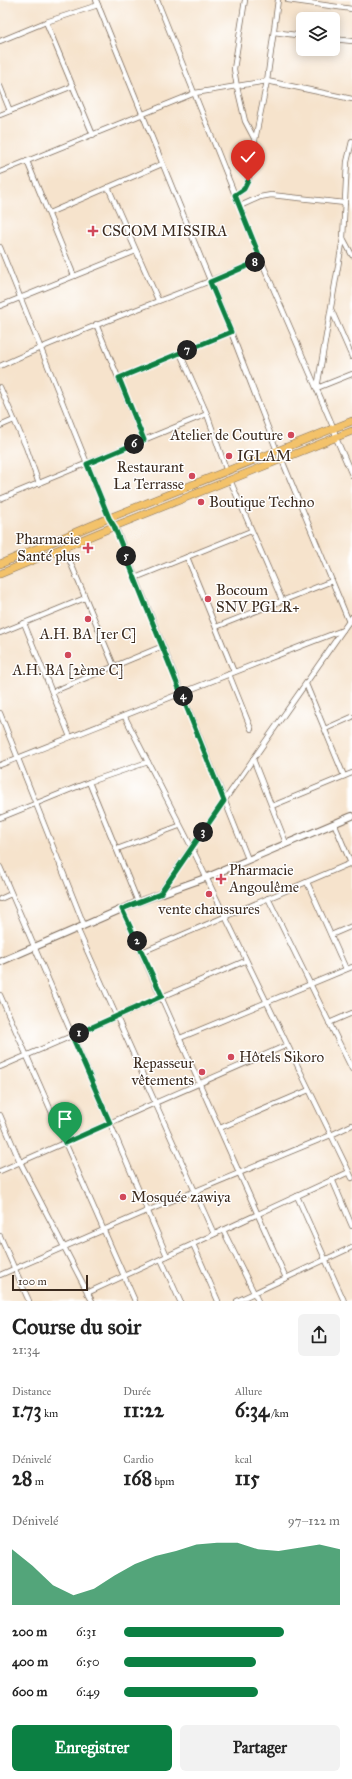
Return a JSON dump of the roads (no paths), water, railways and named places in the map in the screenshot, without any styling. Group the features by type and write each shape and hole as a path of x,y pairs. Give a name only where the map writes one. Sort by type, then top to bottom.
{"main road":[{"path":"0,564 109,518 352,421"},
{"path":"0,574 114,526 352,431"}],"street":[{"path":"96,0 231,332 277,451"},
{"path":"158,0 261,260 317,388 352,475"},
{"path":"245,0 234,69 246,121 255,140"},
{"path":"235,195 244,189 248,181 267,81 278,0"},
{"path":"288,0 352,9"},
{"path":"0,41 46,22 98,5"},
{"path":"46,22 93,135"},
{"path":"274,32 296,35"},
{"path":"340,40 352,41"},
{"path":"0,172 195,93 267,81 352,99"},
{"path":"0,86 10,111"},
{"path":"0,115 73,86"},
{"path":"317,388 343,238 347,162 352,141"},
{"path":"347,162 352,156"},
{"path":"27,161 74,276"},
{"path":"49,214 162,164"},
{"path":"108,188 158,300"},
{"path":"240,206 260,197 271,195 345,203"},
{"path":"343,238 352,255"},
{"path":"0,247 109,518 114,526 163,646 248,859"},
{"path":"0,306 136,251"},
{"path":"0,366 40,347 96,324 210,282 261,260"},
{"path":"331,308 352,357"},
{"path":"96,324 144,440"},
{"path":"119,378 231,332"},
{"path":"180,353 207,414 227,472"},
{"path":"317,388 352,374"},
{"path":"0,386 26,447 39,484"},
{"path":"0,500 207,414"},
{"path":"0,426 14,420"},
{"path":"160,894 351,620 332,581 282,460"},
{"path":"230,480 282,600"},
{"path":"135,578 251,531"},
{"path":"64,547 114,666"},
{"path":"187,557 216,626 250,729"},
{"path":"216,626 332,581"},
{"path":"0,633 86,598"},
{"path":"24,623 70,737"},
{"path":"0,765 343,630"},
{"path":"52,692 163,646"},
{"path":"306,684 344,776"},
{"path":"1,716 37,803 84,925"},
{"path":"125,716 179,826 192,848 224,918 352,1178"},
{"path":"325,729 352,717"},
{"path":"254,759 286,843"},
{"path":"0,818 89,782 148,762"},
{"path":"272,806 352,773"},
{"path":"89,782 138,902"},
{"path":"0,962 138,902 205,878 352,816"},
{"path":"142,952 268,898 351,865 334,823"},
{"path":"117,849 179,826"},
{"path":"0,868 167,1256"},
{"path":"307,882 346,969"},
{"path":"0,899 12,894"},
{"path":"268,898 329,1023 350,1061 352,1069"},
{"path":"122,909 162,996 286,1278"},
{"path":"331,935 352,926"},
{"path":"77,928 214,1234"},
{"path":"0,1067 245,961"},
{"path":"180,1038 266,1004 352,967"},
{"path":"0,995 136,1301"},
{"path":"329,1023 352,1013"},
{"path":"0,1171 287,1046"},
{"path":"220,1128 309,1090"},
{"path":"0,1115 20,1162 92,1301"},
{"path":"0,1275 147,1211 331,1136 352,1125"},
{"path":"87,1293 349,1172"},
{"path":"332,1179 352,1226"},
{"path":"297,1196 344,1301"},
{"path":"223,1230 258,1301"},
{"path":"0,1236 29,1301"},
{"path":"193,1244 218,1301"},
{"path":"237,1301 352,1247"},
{"path":"161,1259 180,1301"}],"place":[{"name":"CSCOM MISSIRA","path":"93,231"},
{"name":"Atelier de Couture","path":"291,435"},
{"name":"IGLAM","path":"229,456"},
{"name":"Restaurant La Terrasse","path":"192,476"},
{"name":"Boutique Techno","path":"201,502"},
{"name":"Pharmacie Santé plus","path":"88,548"},
{"name":"Bocoum SNV PGLR+","path":"208,599"},
{"name":"A.H. BA [1er C]","path":"88,619"},
{"name":"A.H. BA [2ème C]","path":"68,655"},
{"name":"Pharmacie Angoulême","path":"221,879"},
{"name":"vente chaussures","path":"209,894"},
{"name":"Hôtels Sikoro","path":"231,1057"},
{"name":"Repasseur vêtements","path":"202,1072"},
{"name":"Mosquée zawiya","path":"123,1197"}]}
